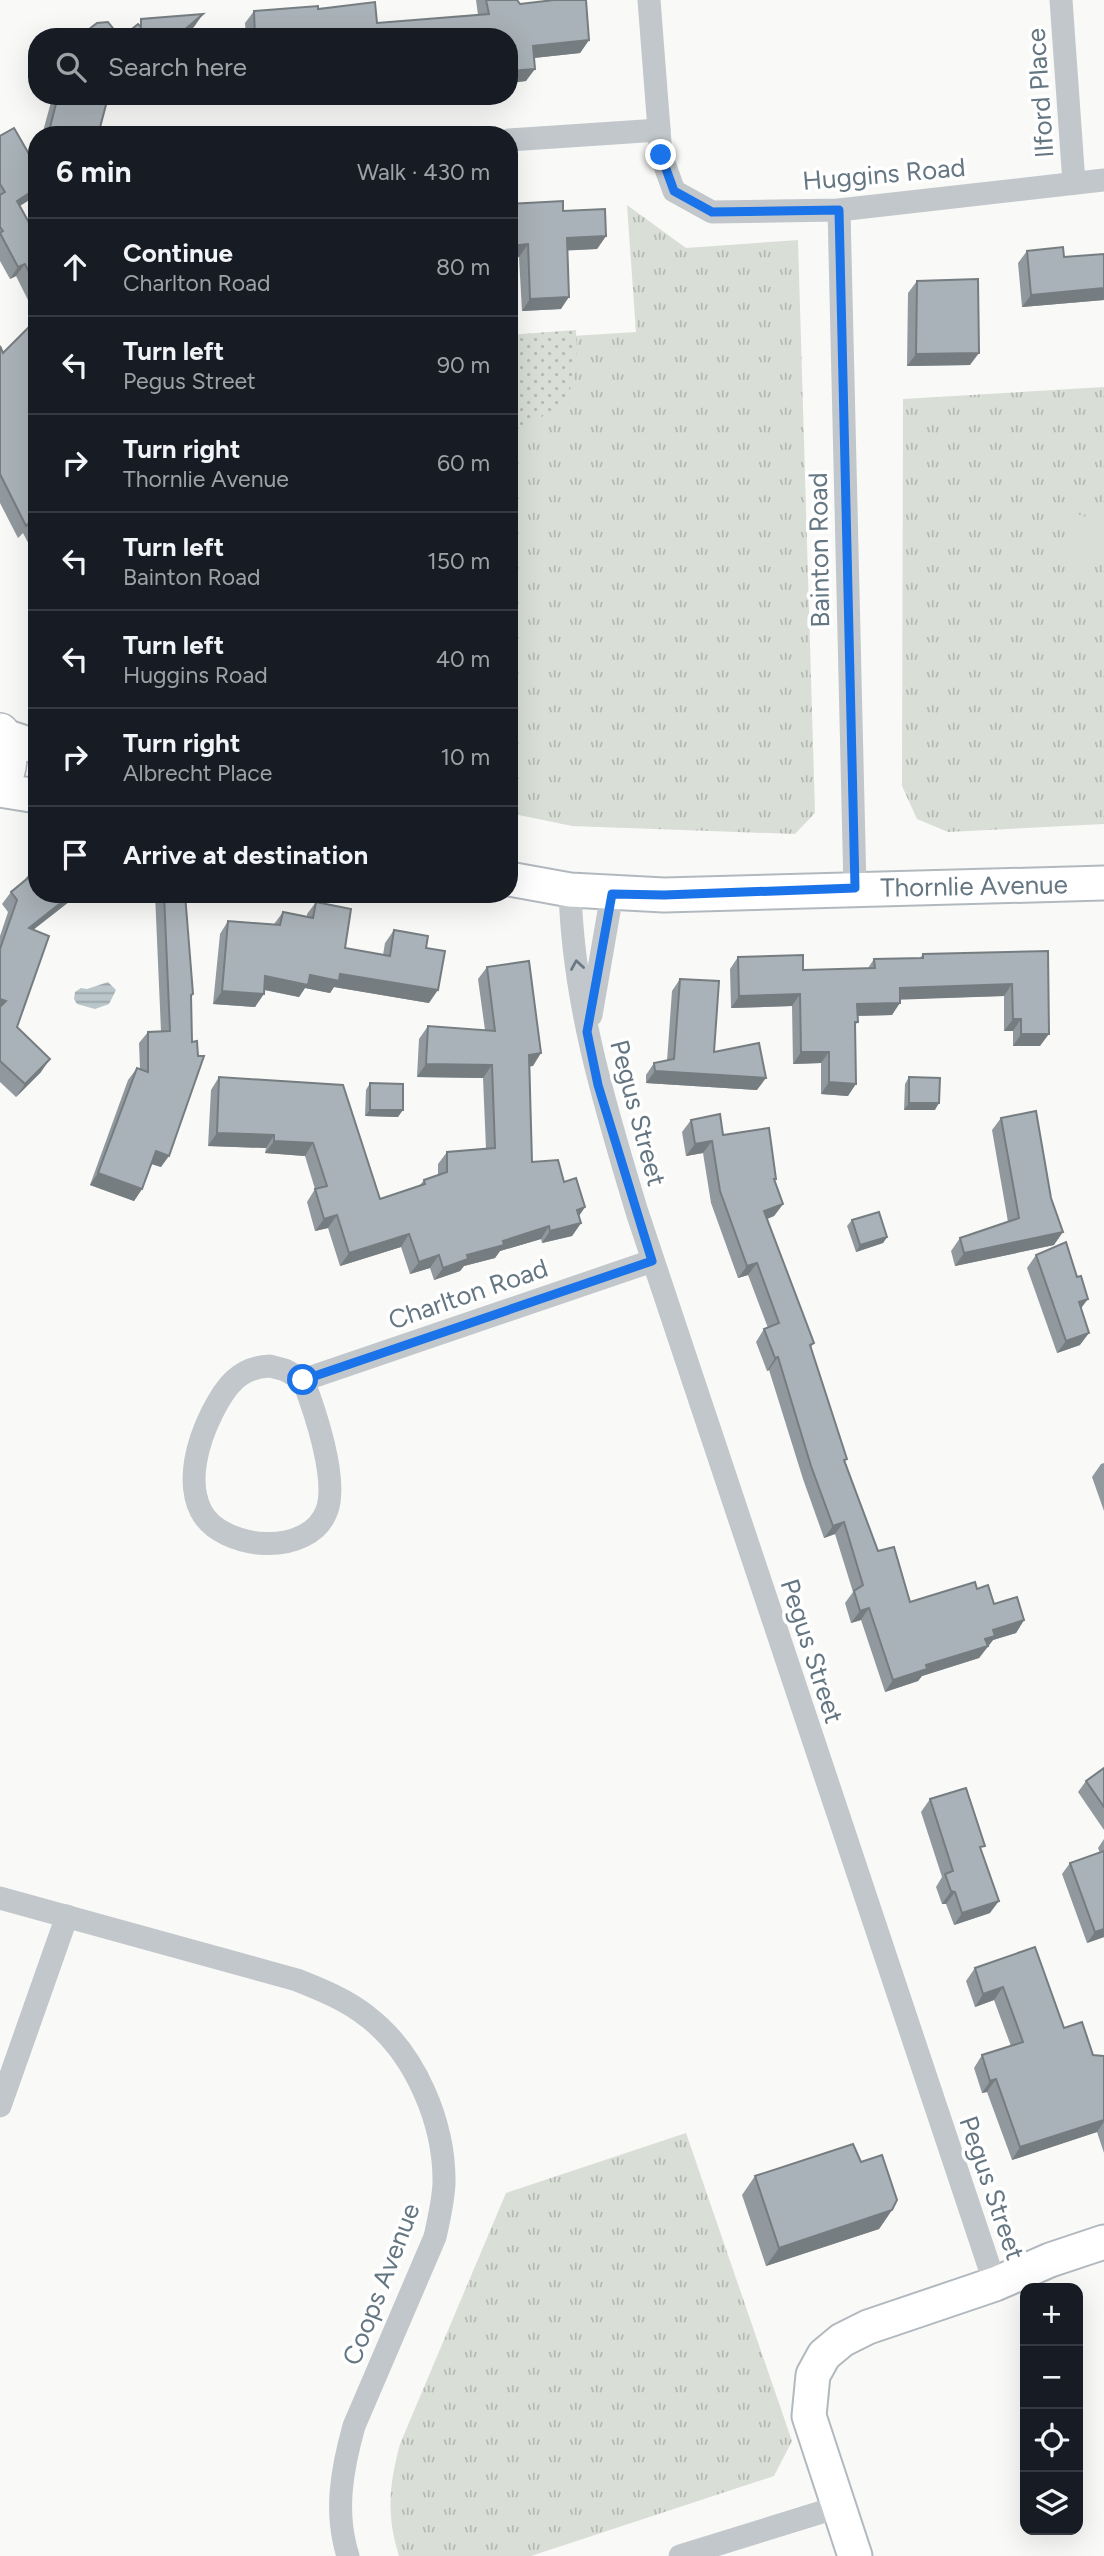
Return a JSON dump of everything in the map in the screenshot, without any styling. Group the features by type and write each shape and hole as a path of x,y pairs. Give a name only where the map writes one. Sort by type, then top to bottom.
{"main road":[{"path":"1,734 28,744"},
{"path":"0,783 9,763 1,734"},
{"path":"0,790 28,795"},
{"name":"Thornlie Avenue","path":"518,881 570,890 664,895 1104,883"},
{"path":"855,2556 809,2416 813,2375 824,2355 842,2340 859,2331 995,2284 1050,2260 1104,2242"}],"street":[{"path":"518,139 659,130 649,0"},
{"name":"Ilford Place","path":"1062,0 1074,183"},
{"name":"Huggins Road","path":"659,130 661,155 674,191 712,212 839,210 1104,180"},
{"name":"Bainton Road","path":"839,210 855,888"},
{"name":"Pegus Street","path":"570,890 571,930 598,1085 652,1261 995,2284"},
{"name":"Pegus Street","path":"587,1032 612,894"},
{"name":"Charlton Road","path":"303,1380 652,1261"},
{"path":"270,1366 285,1370 303,1380 313,1406 330,1477 330,1494 323,1519 306,1536 281,1543 262,1543 221,1531 209,1522 197,1501 195,1471 204,1432 221,1395 237,1376 256,1367 270,1366"},
{"name":"Coops Avenue","path":"0,1898 297,1980 347,2001 370,2018 402,2051 427,2102 438,2136 444,2181 443,2204 435,2237 354,2426 340,2486 341,2519 348,2556"},
{"path":"0,2106 67,1916"},
{"path":"680,2556 838,2507"}],"green space":[{"path":"627,205 686,248 798,240 815,813 795,834 572,826 518,815 518,339 636,332"},
{"path":"576,330 575,369 566,396 546,414 518,427 518,334"},
{"path":"1104,387 1104,824 948,832 917,819 902,786 903,399"},
{"path":"1074,513 1104,523 1104,565 1061,550"},
{"path":"686,2133 792,2441 774,2476 531,2556 399,2556 392,2527 391,2500 393,2473 400,2444 506,2193"}],"shaded area":[{"path":"108,982 116,990 109,1004 95,1009 77,1004 74,999 75,992 81,988 87,989"}],"building":[{"path":"486,0 517,0 520,4 586,0 589,40 533,46 535,69 518,70 518,28 255,28 254,11 318,6 318,9 375,2 377,23 489,14"},
{"path":"203,14 187,28 133,28 138,24 141,27 141,19"},
{"path":"108,22 113,28 91,28 97,23"},
{"path":"56,105 106,105 100,126 50,126"},
{"path":"14,128 28,152 28,194 17,201 28,221 28,270 25,264 18,267 0,233 3,231 0,227 0,195 5,192 0,184 0,136"},
{"path":"563,201 563,211 605,209 606,236 567,238 569,297 530,299 528,244 518,245 518,204"},
{"path":"1063,247 1064,257 1104,254 1104,288 1031,295 1027,251"},
{"path":"978,279 979,353 916,354 917,281"},
{"path":"28,328 26,526 0,474 0,346 3,353"},
{"path":"28,878 28,903 61,903 29,928 49,936 17,1027 50,1059 25,1084 0,1061 0,1007 6,1001 0,999 0,949 17,900 11,892"},
{"path":"164,903 186,903 193,994 192,1042 197,1041 198,1056 204,1056 169,1156 156,1151 142,1189 98,1173 137,1068 148,1072 148,1032 170,1031"},
{"path":"316,903 351,909 345,948 390,956 394,930 428,936 426,948 445,951 438,990 340,974 339,981 310,975 308,985 265,976 264,994 222,991 228,921 280,925 283,912 313,918"},
{"path":"1048,951 1049,1034 1021,1034 1021,1019 1013,1019 1012,984 900,988 900,1003 857,1004 856,1084 829,1082 829,1052 801,1052 800,994 739,996 738,957 803,955 803,970 875,968 874,959 923,958 923,954"},
{"path":"529,961 541,1053 529,1055 532,1162 558,1160 564,1182 576,1178 585,1207 577,1210 581,1223 550,1231 549,1226 503,1241 504,1245 467,1255 468,1259 443,1268 439,1255 419,1262 409,1234 349,1253 337,1215 324,1219 315,1189 327,1186 313,1143 274,1141 274,1135 217,1133 219,1077 343,1085 380,1199 425,1184 424,1180 447,1172 447,1152 495,1148 492,1065 426,1064 428,1026 495,1031 487,967"},
{"path":"680,979 719,981 714,1052 759,1043 766,1078 655,1071 654,1063 674,1059"},
{"path":"909,1077 940,1078 939,1103 909,1103"},
{"path":"370,1083 403,1084 403,1110 370,1110"},
{"path":"1036,1111 1051,1198 1063,1232 964,1253 960,1238 1019,1218 1001,1118"},
{"path":"720,1114 723,1135 769,1128 774,1179 783,1204 764,1211 814,1343 810,1345 847,1459 844,1460 878,1551 894,1547 910,1602 975,1582 977,1589 988,1585 994,1604 1017,1597 1024,1620 993,1630 995,1636 985,1639 988,1646 926,1665 927,1669 893,1680 869,1608 860,1611 854,1591 863,1585 844,1522 833,1526 811,1466 778,1357 775,1358 764,1329 779,1323 757,1263 747,1266 720,1191 712,1141 695,1144 691,1120"},
{"path":"879,1212 887,1237 860,1245 852,1220"},
{"path":"1066,1242 1077,1277 1081,1276 1088,1299 1079,1302 1089,1333 1066,1341 1036,1255"},
{"path":"1104,1768 1104,1807 1086,1781"},
{"path":"966,1788 985,1846 980,1847 999,1901 962,1913 945,1874 953,1871 930,1799"},
{"path":"1104,1851 1104,1929 1095,1932 1070,1863"},
{"path":"1035,1947 1064,2028 1082,2022 1093,2055 1104,2056 1104,2120 1020,2147 996,2079 990,2081 982,2055 1023,2042 1003,1987 983,1994 975,1968"},
{"path":"853,2144 861,2162 882,2155 897,2200 892,2210 779,2248 755,2176"}],"route":[{"path":"303,1380 652,1261 598,1085 587,1032 612,894 664,895 855,888 839,210 712,212 674,191 661,155"}]}
